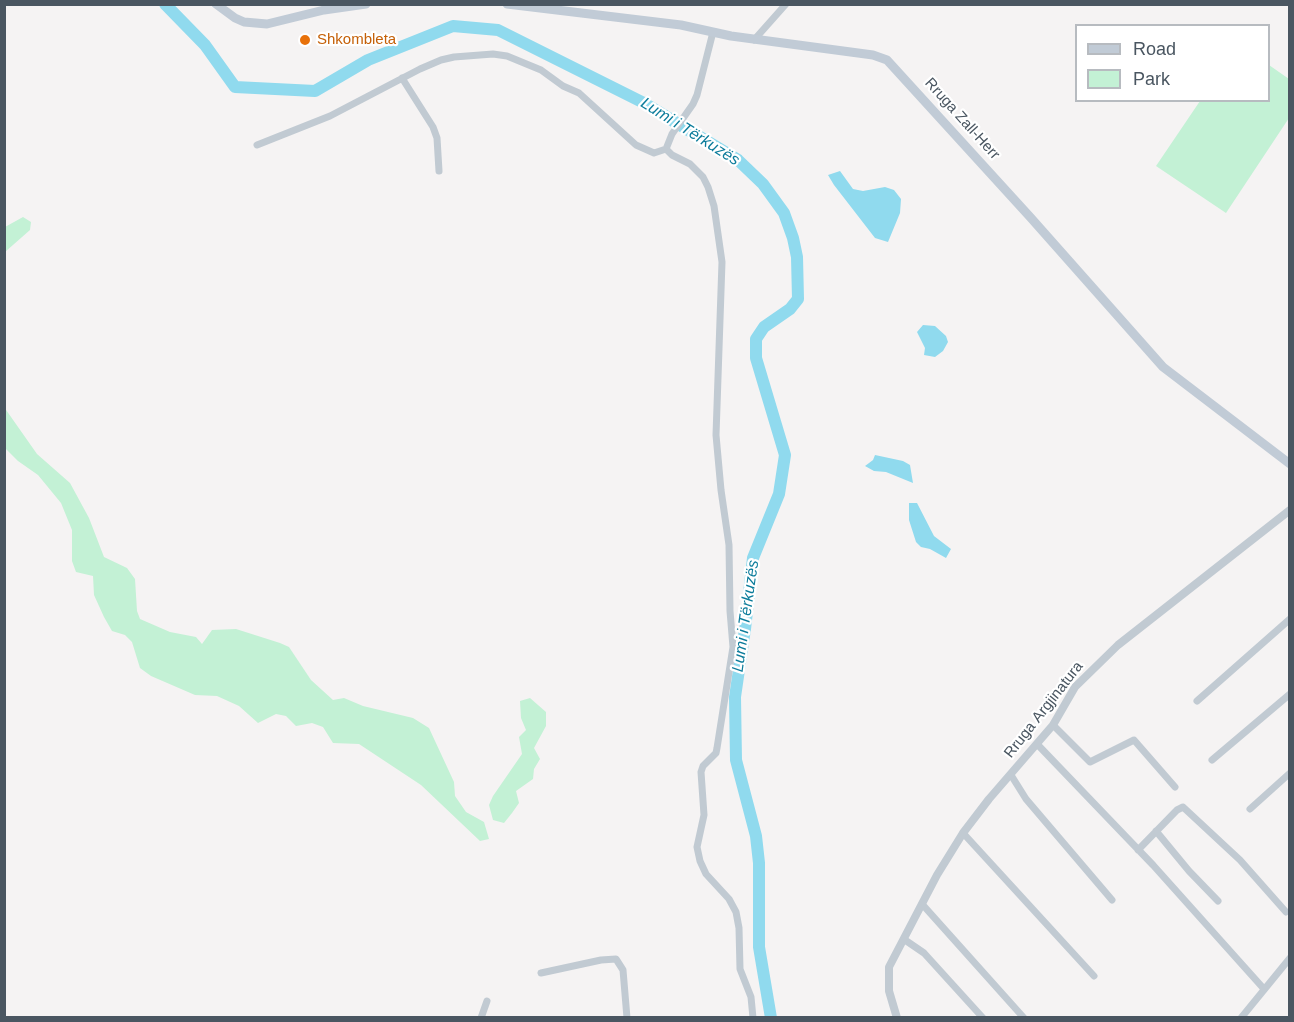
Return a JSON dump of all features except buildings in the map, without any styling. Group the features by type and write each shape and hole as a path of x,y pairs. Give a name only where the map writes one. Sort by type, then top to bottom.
{"main road":[{"path":"216,4 244,22 267,24 324,10 366,4"},
{"name":"Rruga Zall-Herr","path":"507,4 575,9 673,23 754,40 873,56 887,60 1163,367 1290,464"}],"street":[{"path":"754,40 786,4"},
{"path":"257,145 330,116 420,69 454,57 493,54 507,56 541,70 562,86 579,93 636,145 654,153 666,149 672,134 697,95 713,32"},
{"path":"402,78 433,127 439,148 439,171"},
{"path":"666,149 672,155 690,164 703,177 708,187 714,206 722,262 716,435 718,470 729,545 733,647 726,682 719,742 716,753 707,760 701,772 704,815 697,847 706,874 729,899 736,912 739,928 740,969 751,997 753,1017"},
{"name":"Rruga Argjinatura","path":"897,1017 889,991 888,974 892,960 937,875 963,833 1053,725 1075,687 1118,645 1290,510"},
{"path":"1197,701 1290,619"},
{"path":"1212,760 1290,694"},
{"path":"1053,725 1090,762 1134,740 1175,787"},
{"path":"1037,744 1138,850 1264,989"},
{"path":"1250,809 1290,773"},
{"path":"1011,775 1026,799 1112,900"},
{"path":"1138,850 1177,810 1186,808 1240,860 1286,912"},
{"path":"1156,831 1218,902"},
{"path":"963,833 1094,976"},
{"path":"922,904 1024,1017"},
{"path":"904,940 932,961 983,1017"},
{"path":"1241,1017 1290,958"},
{"path":"540,973 616,959 623,969 627,1017"},
{"path":"482,1017 487,1001"}],"green space":[{"path":"1270,66 1289,79 1289,118 1226,213 1156,166 1199,102 1270,102"},
{"path":"23,217 31,222 30,230 5,252 5,227"},
{"path":"4,407 37,454 70,483 89,518 104,557 127,568 135,579 137,611 140,619 170,632 196,637 202,644 212,630 236,629 280,643 289,647 311,680 333,700 344,698 363,706 413,718 429,728 454,782 455,796 466,812 484,822 489,839 480,841 421,785 359,744 333,743 323,727 312,723 296,726 286,716 276,714 258,723 239,706 217,696 195,695 151,676 140,668 132,642 125,635 112,631 104,617 94,595 93,576 76,572 72,561 72,530 61,503 38,475 18,461 5,448"},
{"path":"530,698 546,712 546,726 534,748 540,759 534,769 533,779 516,791 519,803 504,823 493,820 489,805 522,754 519,737 526,730 521,718 520,701"}],"water":[{"path":"840,171 853,189 863,191 885,187 894,190 901,199 900,213 888,242 875,238 834,185 828,175"},
{"path":"923,325 935,326 946,336 948,342 943,351 935,357 924,355 925,348 917,332"},
{"path":"875,455 903,461 910,465 913,483 865,466 873,460"},
{"path":"909,503 917,503 934,536 951,549 946,558 921,547 916,542 909,520"}],"waterway":[{"name":"Lumi i Tërkuzës","path":"165,4 205,45 235,87 315,91 368,60 453,26 498,30 642,102 738,160 763,184 784,213 797,257 798,299 790,309 764,327 756,339 756,358 785,455 779,494 753,558 735,697 736,760 756,836 759,863 759,947 771,1018"}],"place":[{"name":"Shkombleta","path":"305,40"}]}
